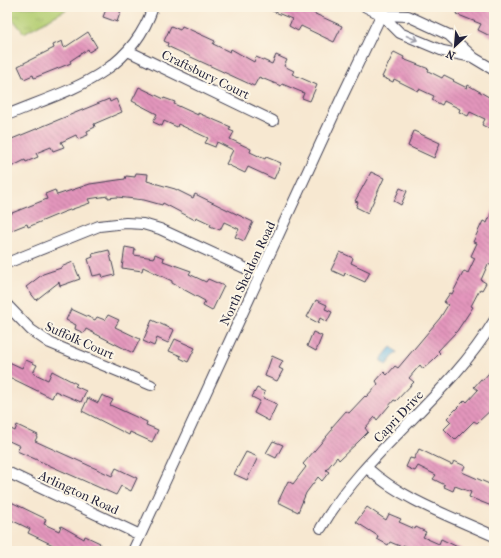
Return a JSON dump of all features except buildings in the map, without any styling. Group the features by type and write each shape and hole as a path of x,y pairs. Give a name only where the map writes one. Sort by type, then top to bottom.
{"street":[{"path":"7,115 89,81 110,68 128,51 143,29 153,7"},
{"path":"366,7 408,16 448,35 474,58 494,70"},
{"path":"384,11 400,33 443,51 474,58"},
{"name":"North Sheldon Road","path":"133,551 341,98 384,11"},
{"name":"Craftsbury Court","path":"128,51 273,121"},
{"path":"7,263 99,226 126,223 143,224 160,229 260,275"},
{"name":"Suffolk Court","path":"7,305 31,330 50,342 151,385"},
{"name":"Capri Drive","path":"321,528 341,496 452,378 471,355 494,321"},
{"path":"367,468 386,484 408,497 494,536"},
{"name":"Arlington Road","path":"7,472 140,535"}],"green space":[{"path":"7,7 71,7 24,33 7,12"}],"water":[{"path":"391,347 397,352 386,365 380,360"}]}
